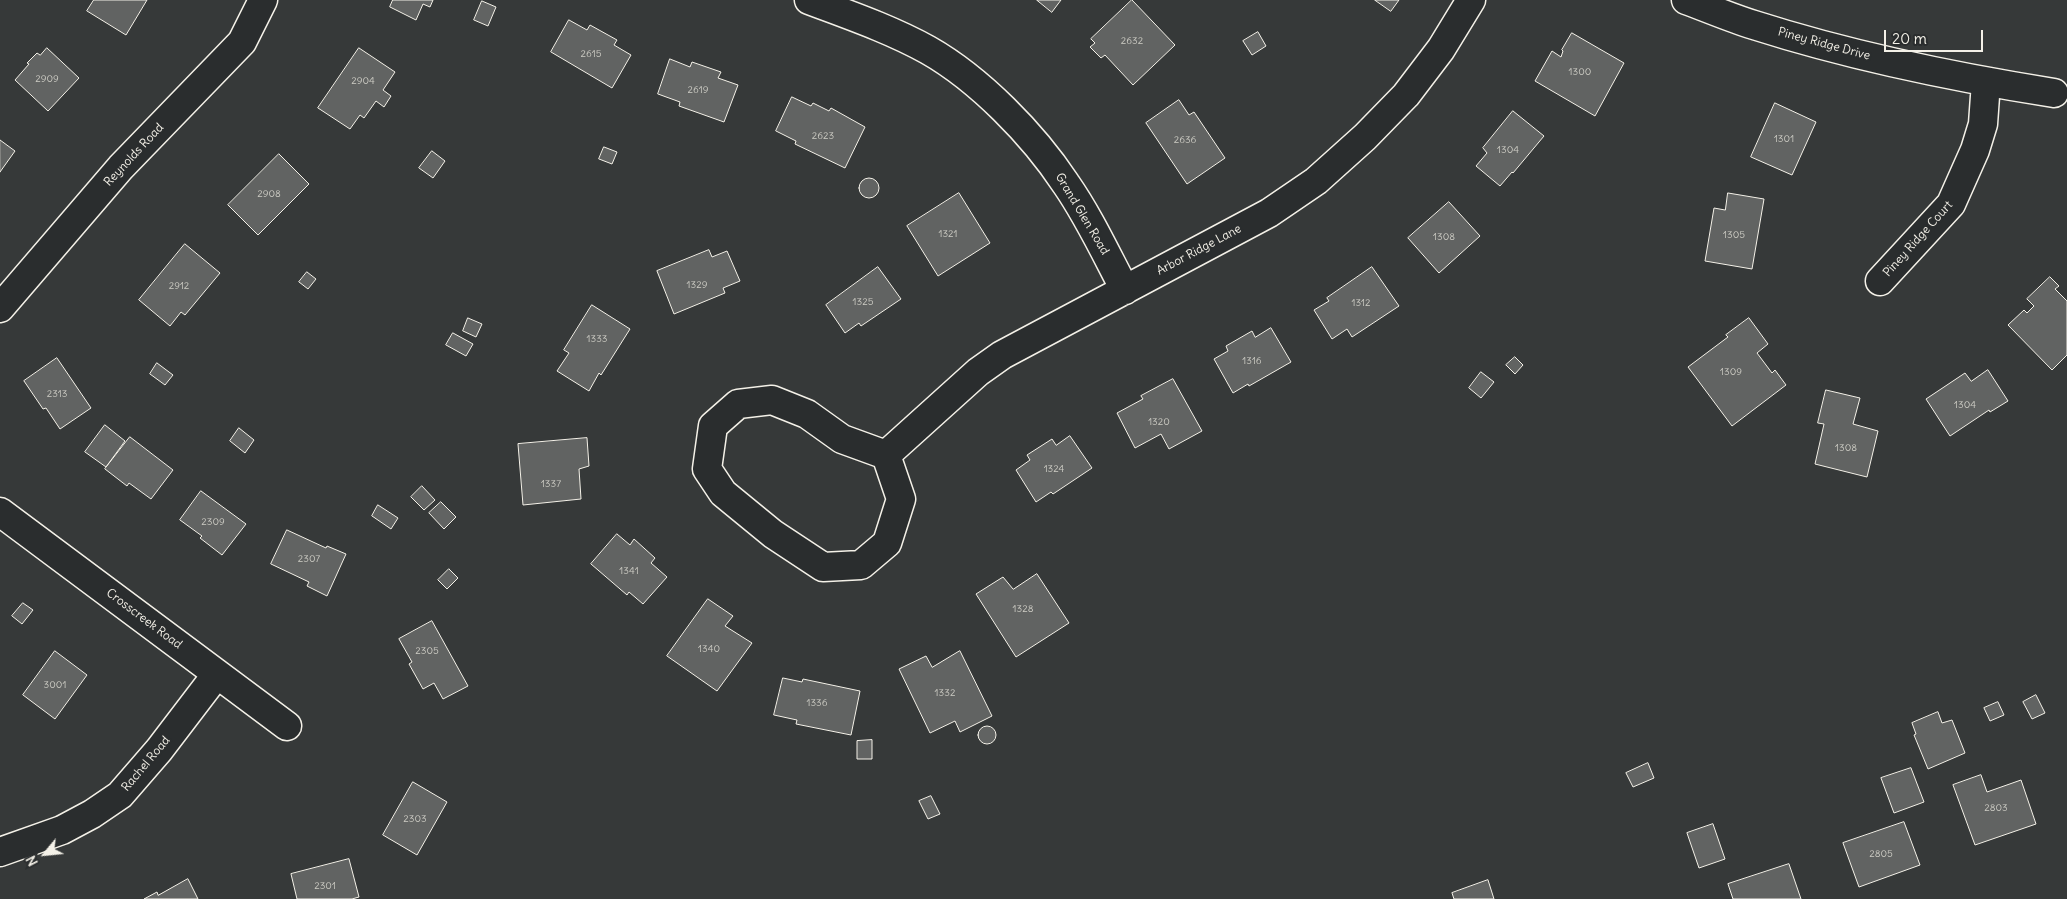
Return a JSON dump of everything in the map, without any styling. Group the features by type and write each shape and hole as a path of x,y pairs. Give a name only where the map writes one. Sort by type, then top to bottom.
{"street":[{"name":"Reynolds Road","path":"0,308 121,168 242,42 263,0"},
{"name":"Grand Glen Road","path":"809,0 891,31 929,51 982,89 1029,134 1066,183 1125,290"},
{"name":"Arbor Ridge Lane","path":"886,455 978,372 1002,356 1269,213 1316,180 1365,137 1406,95 1441,49 1471,0"},
{"name":"Piney Ridge Drive","path":"1686,0 1762,28 1848,51 1986,82 2054,94"},
{"name":"Piney Ridge Court","path":"1880,281 1951,204 1975,150 1983,124 1986,82"},
{"path":"772,400 807,414 842,439 886,455 901,499 887,543 861,565 823,567 773,534 723,492 707,469 713,426 738,404 772,400"},
{"name":"Crosscreek Road","path":"0,512 287,726"},
{"name":"Rachel Road","path":"0,852 62,830 92,814 120,795 159,750 217,674"}],"building":[{"path":"94,0 147,0 126,35 87,11"},
{"path":"393,0 433,0 430,7 423,4 416,20 390,7"},
{"path":"1037,0 1061,0 1052,12"},
{"path":"1132,0 1175,45 1133,85 1105,55 1101,58 1090,47 1095,43 1091,39"},
{"path":"1375,0 1399,0 1391,11"},
{"path":"482,1 496,7 488,26 474,20"},
{"path":"569,20 587,30 590,25 617,40 614,45 631,55 612,88 551,52"},
{"path":"1258,32 1266,46 1252,55 1243,41"},
{"path":"1572,33 1624,63 1595,116 1535,81 1552,51 1561,57 1562,50"},
{"path":"47,48 79,78 48,111 15,80 37,53 40,55"},
{"path":"359,48 395,72 383,90 391,96 384,107 376,101 364,118 360,115 350,129 318,108"},
{"path":"670,59 690,67 692,62 721,72 718,78 738,85 724,122 679,106 680,102 658,94"},
{"path":"792,97 811,106 813,103 829,111 831,108 865,127 845,168 795,144 796,141 776,131"},
{"path":"1179,100 1189,115 1194,112 1225,158 1187,184 1146,123"},
{"path":"1775,103 1816,122 1792,175 1751,157"},
{"path":"1513,111 1544,136 1500,186 1476,166 1487,153 1483,148"},
{"path":"0,140 15,151 0,172"},
{"path":"604,147 617,152 612,164 599,159"},
{"path":"432,151 445,161 433,178 419,168"},
{"path":"279,154 309,184 258,235 228,205"},
{"path":"869,178 876,181 879,188 876,195 869,198 862,195 859,188 862,181"},
{"path":"959,193 990,243 938,276 907,226"},
{"path":"1728,193 1764,199 1752,269 1705,261 1714,208 1725,210"},
{"path":"1449,202 1480,236 1439,273 1408,238"},
{"path":"185,244 220,273 185,315 181,312 170,326 139,300"},
{"path":"709,250 712,257 727,251 740,281 723,288 725,293 674,314 657,271"},
{"path":"878,267 901,299 861,326 859,323 845,333 826,305"},
{"path":"1372,267 1399,306 1352,337 1347,329 1332,339 1314,310 1329,301 1327,298"},
{"path":"307,272 316,279 308,289 299,282"},
{"path":"2050,277 2059,286 2055,289 2067,301 2067,355 2052,370 2008,325 2024,310 2027,313 2034,306 2027,299"},
{"path":"592,305 630,329 601,375 599,373 589,391 557,371 569,353 564,350"},
{"path":"468,318 482,324 476,337 463,331"},
{"path":"1749,318 1768,344 1757,353 1772,373 1775,370 1786,385 1732,426 1688,367 1728,337 1726,335"},
{"path":"1271,328 1291,362 1233,393 1214,359 1228,351 1226,346 1252,331 1255,337"},
{"path":"453,333 473,344 466,356 446,345"},
{"path":"1515,357 1523,365 1515,374 1506,365"},
{"path":"57,358 91,408 60,429 46,408 43,409 24,381"},
{"path":"157,363 173,375 165,385 150,374"},
{"path":"1988,370 2008,401 1990,412 1989,410 1950,436 1926,399 1965,373 1971,381"},
{"path":"1481,372 1494,382 1481,398 1469,388"},
{"path":"1173,379 1202,431 1169,449 1161,434 1135,448 1117,413 1143,399 1141,396"},
{"path":"1826,390 1860,398 1853,424 1878,431 1867,477 1815,464 1824,424 1818,423"},
{"path":"105,425 125,441 106,467 85,452"},
{"path":"239,428 254,440 245,453 230,441"},
{"path":"1070,436 1092,468 1053,494 1051,492 1036,502 1016,470 1030,460 1027,455 1052,439 1056,445"},
{"path":"130,437 173,470 151,499 129,483 127,486 105,469"},
{"path":"587,438 589,466 579,469 581,499 523,505 518,444"},
{"path":"422,486 435,500 424,510 411,497"},
{"path":"201,491 246,524 222,555 200,538 202,536 180,520"},
{"path":"441,502 456,517 444,529 429,513"},
{"path":"378,505 398,518 391,529 372,516"},
{"path":"287,530 326,548 327,546 346,554 327,596 307,586 309,582 271,564"},
{"path":"617,534 630,545 634,539 655,558 651,563 667,577 643,604 629,592 627,595 591,564"},
{"path":"449,569 458,578 447,589 438,580"},
{"path":"1037,574 1069,623 1016,657 976,594 1003,577 1013,589"},
{"path":"708,599 733,616 725,626 752,643 717,691 667,656"},
{"path":"23,603 33,610 22,624 12,616"},
{"path":"432,621 468,686 443,699 434,683 423,689 409,664 412,662 399,639"},
{"path":"55,651 87,675 55,719 23,695"},
{"path":"960,651 992,716 960,732 955,721 930,733 899,669 926,656 932,667"},
{"path":"783,678 802,682 803,679 860,691 851,735 796,724 797,720 774,715"},
{"path":"2036,695 2045,713 2032,719 2023,702"},
{"path":"1998,702 2004,715 1990,721 1984,708"},
{"path":"1938,712 1942,723 1952,720 1965,753 1928,769 1914,735 1916,734 1912,723"},
{"path":"987,726 993,729 996,735 993,741 987,744 981,741 978,735 981,729"},
{"path":"872,740 872,759 857,759 857,741"},
{"path":"1648,763 1654,778 1633,787 1626,773"},
{"path":"1911,768 1924,802 1894,813 1881,778"},
{"path":"1981,775 1987,792 2021,780 2036,824 1975,845 1953,785"},
{"path":"413,782 447,802 417,855 383,835"},
{"path":"931,796 940,814 928,819 919,801"},
{"path":"1904,822 1920,865 1859,887 1843,843"},
{"path":"1713,824 1725,859 1699,868 1687,833"},
{"path":"349,859 359,897 352,899 297,899 291,874"},
{"path":"1789,864 1801,899 1733,899 1728,884"},
{"path":"188,879 198,899 144,899 157,892 158,895"},
{"path":"1488,880 1494,899 1454,899 1452,893"}]}
